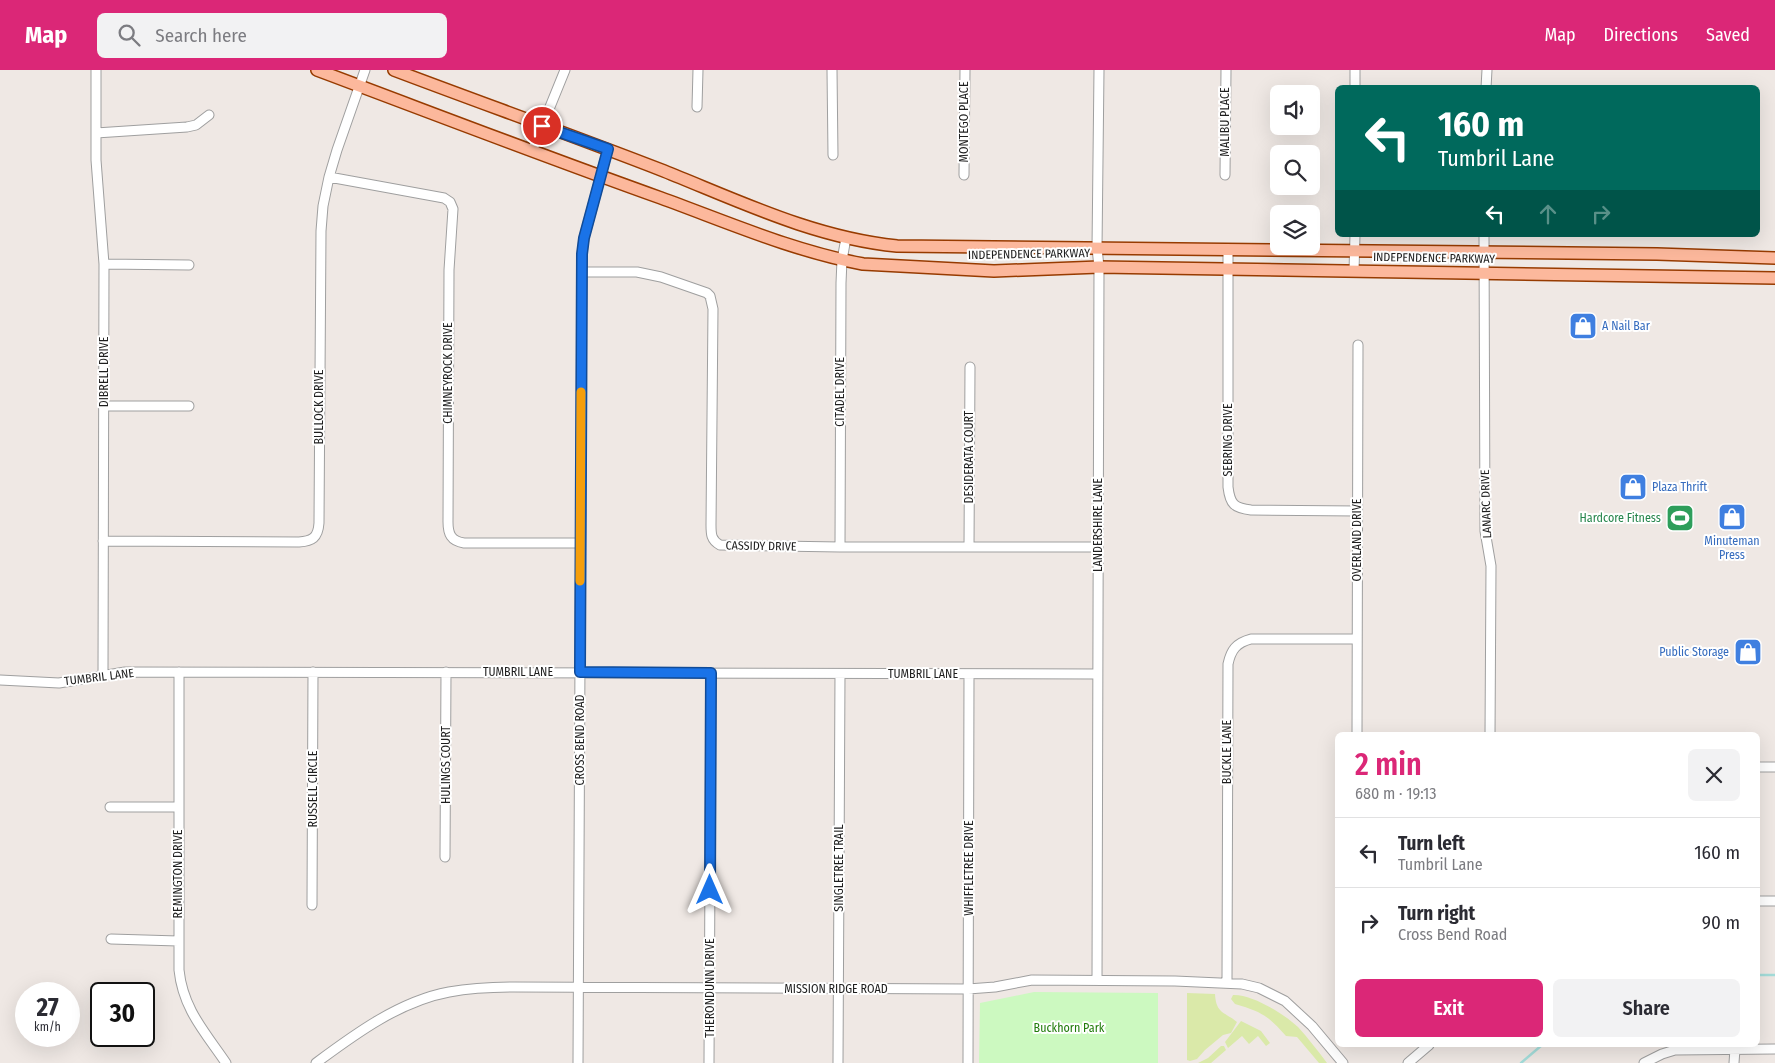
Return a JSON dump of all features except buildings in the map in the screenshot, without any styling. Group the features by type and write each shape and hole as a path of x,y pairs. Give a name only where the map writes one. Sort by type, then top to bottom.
{"main road":[{"name":"INDEPENDENCE PARKWAY","path":"317,70 787,244 863,264 994,271 1099,267 1228,268 1775,278"},
{"name":"INDEPENDENCE PARKWAY","path":"394,70 608,149 805,226 846,238 897,246 1657,254 1775,258"},
{"path":"1657,254 1657,276"}],"street":[{"name":"DIBRELL DRIVE","path":"96,70 96,160 104,264 103,675"},
{"name":"BULLOCK DRIVE","path":"103,541 298,542 315,538 319,523 320,253 324,206 330,177 365,70"},
{"path":"532,151 565,70"},
{"path":"697,107 698,70"},
{"path":"832,70 833,155"},
{"name":"MONTEGO PLACE","path":"964,70 964,175"},
{"name":"LANDERSHIRE LANE","path":"1096,980 1099,70"},
{"name":"MALIBU PLACE","path":"1225,174 1226,70"},
{"path":"1355,70 1355,85"},
{"path":"1486,85 1487,70"},
{"path":"96,133 196,126 209,115"},
{"name":"CROSS BEND ROAD","path":"578,1063 582,272 584,238 608,149"},
{"name":"CHIMNEYROCK DRIVE","path":"330,177 444,198 450,202 453,209 449,270 448,358 448,532 452,538 457,542 464,543 580,543"},
{"path":"1354,237 1354,270"},
{"name":"LANARC DRIVE","path":"1484,237 1485,531 1492,566 1490,732"},
{"name":"CITADEL DRIVE","path":"840,547 842,260 846,238"},
{"name":"SEBRING DRIVE","path":"1228,249 1228,487 1232,504 1251,510 1357,511"},
{"path":"104,264 189,265"},
{"name":"CASSIDY DRIVE","path":"582,272 647,274 702,290 710,296 713,309 710,525 714,542 726,546 1098,547"},
{"name":"OVERLAND DRIVE","path":"1357,732 1358,345"},
{"name":"DESIDERATA COURT","path":"969,547 970,367"},
{"path":"104,406 189,406"},
{"name":"BUCKLE LANE","path":"1226,982 1228,664 1230,653 1235,646 1251,639 1356,639"},
{"name":"TUMBRIL LANE","path":"0,680 59,683 125,672 1097,674"},
{"name":"REMINGTON DRIVE","path":"179,672 178,970 186,1003 226,1063"},
{"name":"RUSSELL CIRCLE","path":"312,905 313,672"},
{"name":"HULINGS COURT","path":"446,672 446,857"},
{"name":"THERONDUNN DRIVE","path":"709,1063 711,673"},
{"name":"SINGLETREE TRAIL","path":"838,1063 840,674"},
{"name":"WHIFFLETREE DRIVE","path":"968,1063 969,674"},
{"path":"1760,767 1775,768"},
{"path":"110,807 179,807"},
{"path":"1760,900 1775,901"},
{"path":"111,939 178,941"},
{"name":"MISSION RIDGE ROAD","path":"316,1063 344,1042 389,1014 427,998 448,992 493,987 968,989 995,987 1032,980 1096,980 1226,982 1259,988 1285,1001 1312,1026 1343,1063"},
{"path":"1408,1063 1427,1047"},
{"path":"1734,1049 1734,1063"},
{"path":"1644,1063 1675,1050 1775,1049"}],"green space":[{"name":"Buckhorn Park","path":"1034,992 1158,993 1158,1063 979,1063 980,1003"},
{"path":"1187,993 1215,994 1219,1009 1237,1022 1231,1033 1223,1035 1197,1059 1190,1061 1187,1060"},
{"path":"1233,995 1258,1001 1285,1016 1298,1027 1327,1063 1319,1063 1297,1037 1286,1036 1264,1015 1235,1004 1231,999"},
{"path":"1241,1021 1261,1031 1270,1043 1266,1046 1258,1036 1249,1044 1242,1036 1228,1048 1225,1042"},
{"path":"1221,1046 1224,1046 1226,1050 1211,1063 1198,1063 1208,1058"}],"waterway":[{"path":"1760,975 1775,975"},
{"path":"1521,1063 1540,1047"}],"slow traffic":[{"path":"580,581 581,392"}],"place":[{"name":"A Nail Bar","path":"1583,326"},
{"name":"Plaza Thrift","path":"1633,487"},
{"name":"Minuteman Press","path":"1732,517"},
{"name":"Hardcore Fitness","path":"1680,518"},
{"name":"Public Storage","path":"1748,652"}],"route":[{"path":"542,126 608,149 584,238 582,254 580,672 711,673 710,890"}]}
